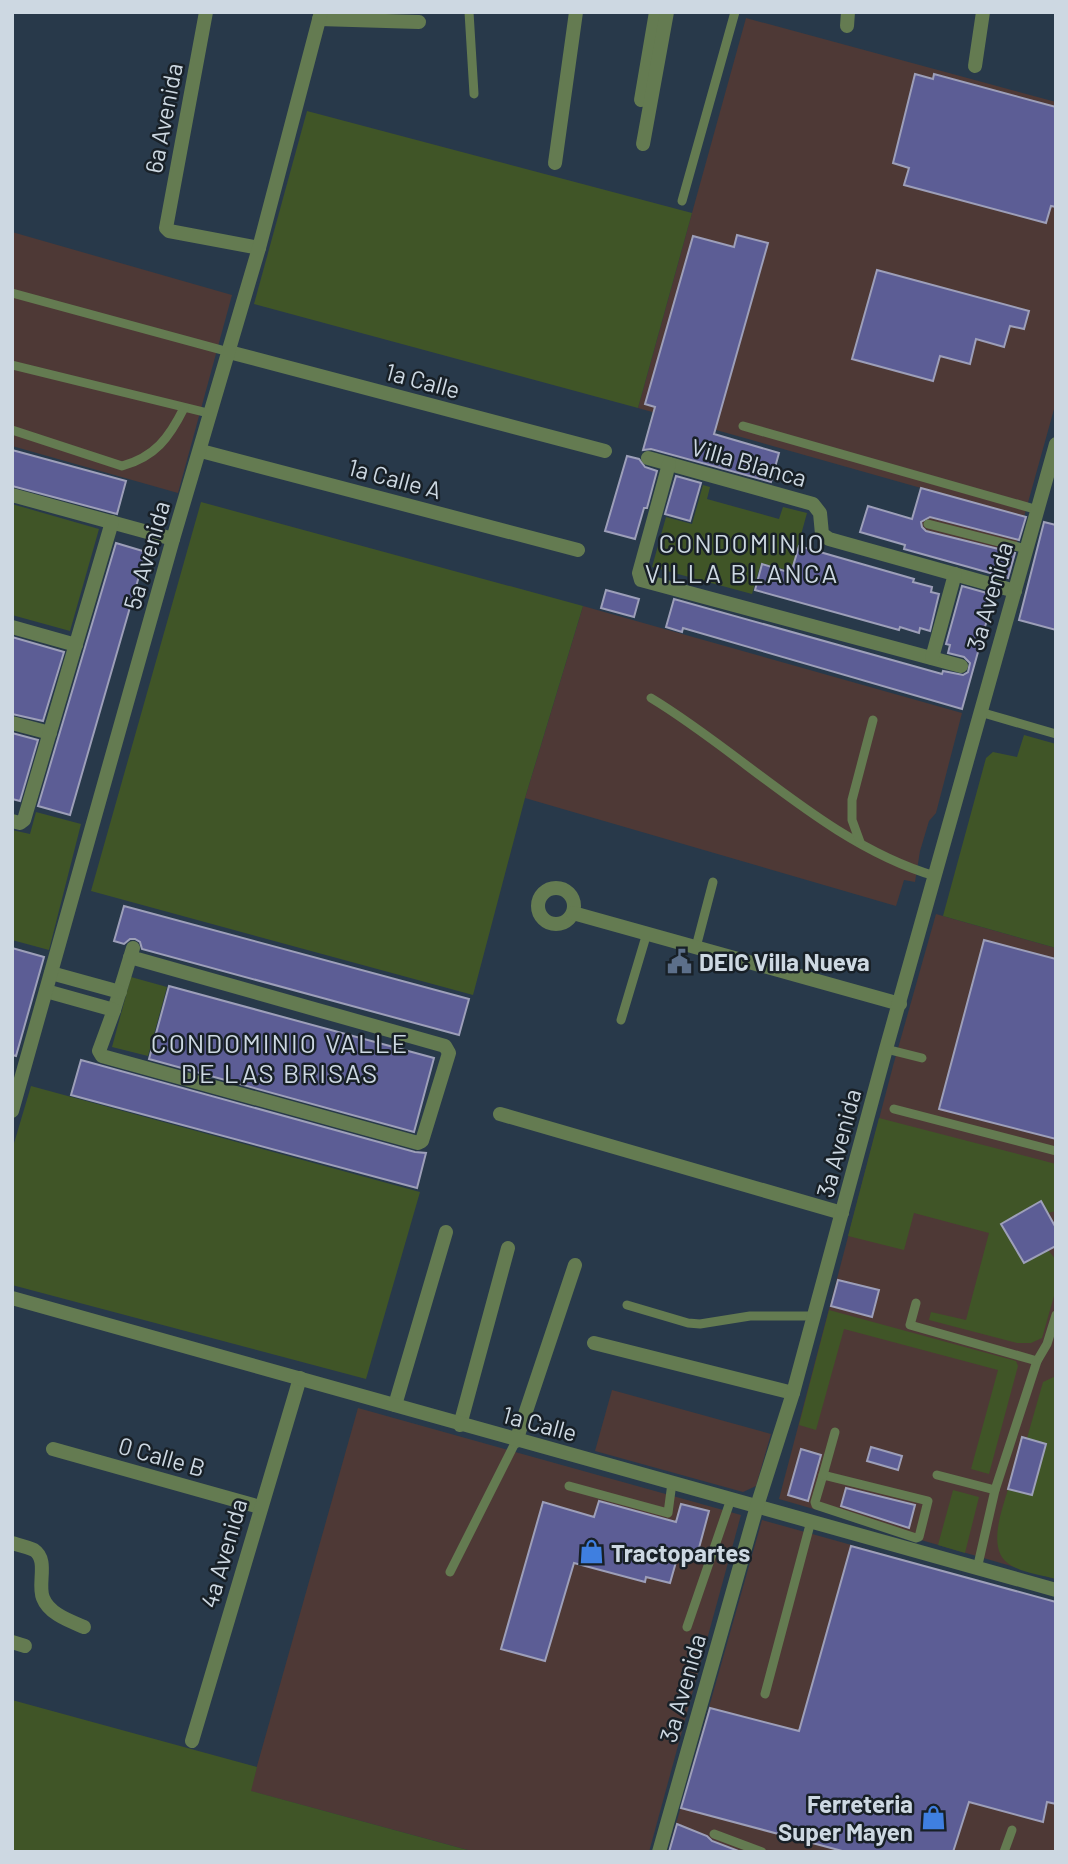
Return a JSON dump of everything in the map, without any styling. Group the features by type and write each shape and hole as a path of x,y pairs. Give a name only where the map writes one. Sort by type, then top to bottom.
{"street":[{"name":"6a Avenida","path":"206,12 165,224 169,231 259,248"},
{"path":"555,163 576,12"},
{"path":"656,12 638,143 667,12"},
{"path":"975,66 983,12"},
{"path":"320,16 419,22"},
{"name":"5a Avenida","path":"12,1111 173,539 259,248 320,16"},
{"name":"1a Calle","path":"229,352 605,451"},
{"name":"3a Avenida","path":"659,1852 757,1506 793,1394 980,712 1026,549 1053,466 1056,444"},
{"name":"1a Calle A","path":"201,451 578,550"},
{"name":"Villa Blanca","path":"648,458 813,504 820,511 821,532 827,538 1014,591"},
{"name":"Villa Blanca","path":"669,464 639,573 641,580 961,666"},
{"path":"12,495 173,539"},
{"path":"12,821 20,823 24,820 112,522"},
{"path":"932,658 955,574"},
{"path":"12,627 76,645"},
{"path":"12,723 51,733"},
{"path":"573,913 900,1004"},
{"path":"132,952 445,1046 449,1053 422,1141 418,1143 102,1056 99,1051 120,992 132,952"},
{"path":"51,973 120,992"},
{"path":"46,991 114,1010"},
{"path":"500,1114 842,1213"},
{"path":"395,1405 446,1232"},
{"path":"460,1425 508,1248"},
{"path":"516,1441 575,1265"},
{"name":"1a Calle","path":"12,1298 1056,1591"},
{"path":"594,1343 793,1394"},
{"name":"4a Avenida","path":"192,1741 300,1378"},
{"name":"0 Calle B","path":"53,1450 260,1507"},
{"path":"12,1543 35,1551 42,1566 43,1598 57,1614 84,1627"}],"lane":[{"path":"469,12 474,94"},
{"path":"682,201 735,12"},
{"path":"12,293 229,352"},
{"path":"12,365 212,414"},
{"path":"12,430 121,466 136,462 167,440 184,408"},
{"path":"743,426 1038,510"},
{"path":"928,524 1026,549"},
{"path":"651,698 811,812 860,842 916,870 935,876"},
{"path":"980,712 1056,734"},
{"path":"860,842 852,820 852,800 873,720"},
{"path":"696,947 713,882"},
{"path":"621,1020 647,933"},
{"path":"886,1049 922,1058"},
{"path":"894,1109 1056,1151"},
{"path":"916,1303 910,1325 1037,1361"},
{"path":"626,1304 688,1323 700,1324 750,1316 814,1316"},
{"path":"977,1569 995,1490 1037,1361 1056,1315"},
{"path":"823,1475 929,1502 919,1537 816,1506 815,1502 835,1432"},
{"path":"450,1572 516,1441"},
{"path":"937,1475 995,1490"},
{"path":"569,1486 668,1513 672,1483"},
{"path":"687,1627 731,1499"},
{"path":"765,1694 811,1521"},
{"path":"1004,1852 1012,1830"},
{"path":"714,1834 762,1852"}],"shaded area":[{"path":"746,18 1056,102 1056,402 1007,578 904,549 921,488 638,408"},
{"path":"12,232 232,295 178,493 12,446"},
{"path":"583,606 962,713 936,813 929,821 920,851 915,882 904,880 896,906 525,798"},
{"path":"936,914 1056,948 1056,1579 779,1499 893,1066"},
{"path":"612,1390 771,1434 756,1486 743,1492 595,1451"},
{"path":"358,1408 741,1515 649,1852 475,1852 250,1791"},
{"path":"762,1520 1056,1602 1056,1851 668,1852"}],"green space":[{"path":"307,111 692,213 638,408 254,304"},
{"path":"703,485 710,487 707,499 779,519 783,507 807,513 791,571 761,563 752,594 652,567 666,517 692,524"},
{"path":"201,502 583,606 525,798 473,995 91,891"},
{"path":"12,504 99,529 70,631 12,615"},
{"path":"1024,735 1056,744 1056,948 943,916 986,758 993,752 1017,757"},
{"path":"36,812 81,824 49,950 12,940 12,830 30,834"},
{"path":"131,977 167,987 148,1056 112,1047"},
{"path":"31,1086 420,1192 366,1379 12,1285 12,1150"},
{"path":"879,1118 1056,1164 1056,1211 1002,1224 1024,1263 1048,1250 1056,1260 1056,1289 1042,1338 1031,1343 1017,1343 929,1320 931,1312 966,1320 989,1233 914,1213 904,1250 848,1236"},
{"path":"829,1310 1016,1361 1018,1366 989,1474 971,1469 998,1370 844,1329 816,1430 799,1425"},
{"path":"1056,1376 1056,1579 1012,1566 1004,1560 997,1541 1008,1489 1032,1495 1046,1444 1027,1438 1043,1382"},
{"path":"953,1490 979,1497 965,1553 938,1545"},
{"path":"12,1700 257,1767 251,1791 475,1852 12,1852"}],"building":[{"path":"915,74 933,79 934,74 1056,107 1056,207 1051,206 1046,223 904,185 909,168 893,163"},
{"path":"737,235 768,243 714,434 779,453 771,482 651,449 643,450 655,407 645,404 693,236 734,247"},
{"path":"877,270 1029,311 1024,329 1010,326 1004,347 976,339 970,364 940,356 933,381 852,359"},
{"path":"12,450 126,481 117,514 12,486"},
{"path":"627,456 639,459 645,467 657,471 635,539 605,531"},
{"path":"676,476 701,483 690,521 665,514"},
{"path":"921,488 1026,517 1019,540 930,517 921,522 926,531 1015,553 1008,578 904,549 905,545 860,532 868,506 912,519"},
{"path":"1044,522 1056,525 1056,630 1019,620"},
{"path":"116,543 146,552 70,815 38,806"},
{"path":"799,546 914,579 913,582 932,587 931,592 939,594 930,631 920,628 919,633 900,627 899,630 755,590 762,564 791,573"},
{"path":"962,586 994,595 962,709 683,628 682,632 666,627 674,599 942,674 943,671 963,675 968,672 970,663 964,657 948,653 950,645 946,644"},
{"path":"606,590 639,599 634,617 601,608"},
{"path":"12,637 64,652 43,721 12,714"},
{"path":"12,733 38,740 20,801 12,799"},
{"path":"124,906 469,999 459,1035 142,949 140,942 135,939 124,944 114,941"},
{"path":"984,940 1056,959 1056,1139 939,1109"},
{"path":"12,948 44,957 16,1056 12,1055"},
{"path":"169,986 434,1058 414,1132 149,1059"},
{"path":"81,1060 426,1153 417,1188 71,1095"},
{"path":"1041,1201 1056,1228 1056,1246 1024,1263 1001,1224"},
{"path":"838,1280 879,1290 872,1317 831,1306"},
{"path":"1022,1437 1046,1444 1032,1495 1008,1489"},
{"path":"871,1447 902,1456 898,1470 867,1461"},
{"path":"801,1449 821,1455 808,1501 788,1495"},
{"path":"846,1488 915,1505 909,1528 841,1506"},
{"path":"599,1501 676,1522 681,1504 709,1511 696,1559 678,1555 670,1583 646,1577 645,1582 574,1563 545,1661 501,1649 543,1502 594,1517"},
{"path":"851,1546 1056,1602 1056,1804 1047,1802 1043,1822 969,1802 953,1852 846,1852 681,1808 710,1708 799,1731"},
{"path":"677,1824 707,1836 712,1841 741,1852 669,1852"}],"place":[{"name":"DEIC Villa Nueva","path":"679,961"},
{"name":"Tractopartes","path":"591,1552"},
{"name":"Ferreteria Super Mayen","path":"933,1817"}],"district":[{"name":"CONDOMINIO VILLA BLANCA","path":"742,557"},
{"name":"CONDOMINIO VALLE DE LAS BRISAS","path":"280,1057"}]}
